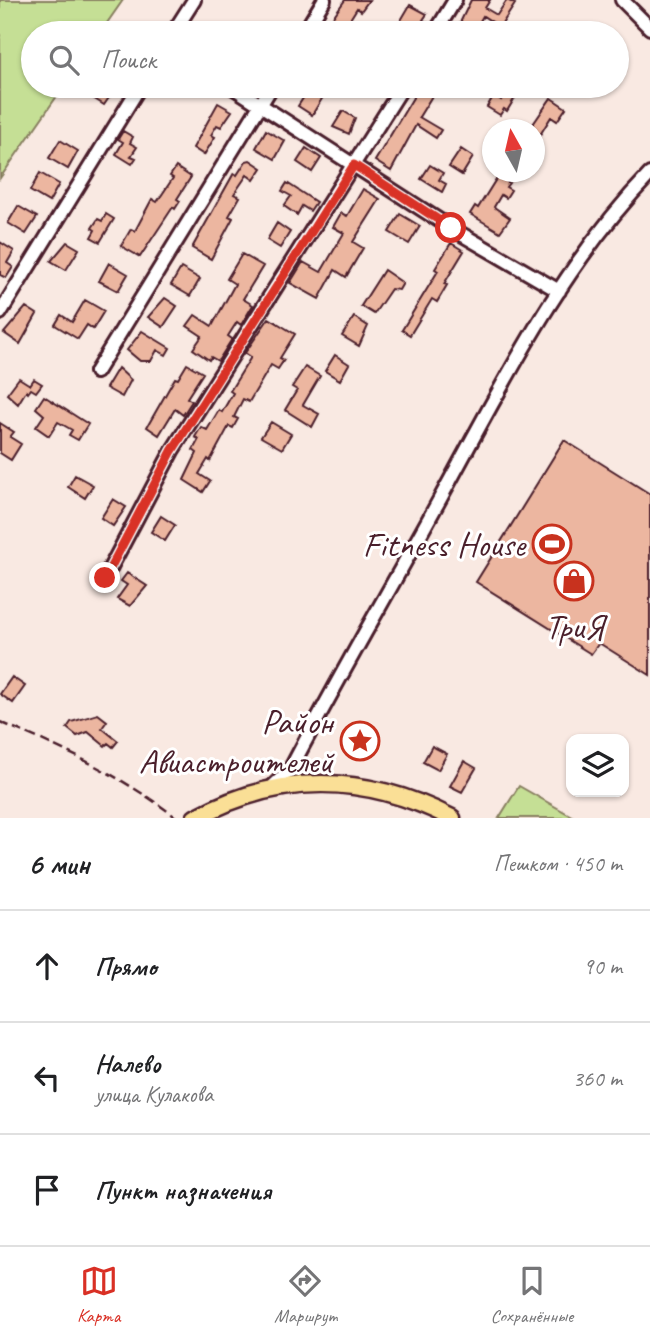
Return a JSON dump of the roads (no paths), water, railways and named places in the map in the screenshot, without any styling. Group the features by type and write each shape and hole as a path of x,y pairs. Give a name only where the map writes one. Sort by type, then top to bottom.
{"main road":[{"path":"195,818 227,801 271,789 321,785 370,786 405,796 452,818"},
{"path":"215,818 236,808 298,795 329,794 376,799 428,818"}],"street":[{"path":"181,21 194,0"},
{"path":"311,21 324,0"},
{"path":"442,21 455,0"},
{"path":"622,0 650,28"},
{"path":"0,313 134,98"},
{"path":"249,98 461,234 559,291"},
{"path":"96,372 264,98"},
{"path":"105,578 172,451 395,98"},
{"path":"271,789 289,770 483,420 559,291 595,237 650,174"},
{"path":"289,770 321,785"}],"railway":[{"path":"0,722 91,764 134,788 177,818"}],"place":[{"name":"Fitness House","path":"552,544"},
{"name":"ТриЯ","path":"574,581"},
{"name":"Район Авиастроителей","path":"360,741"}]}
